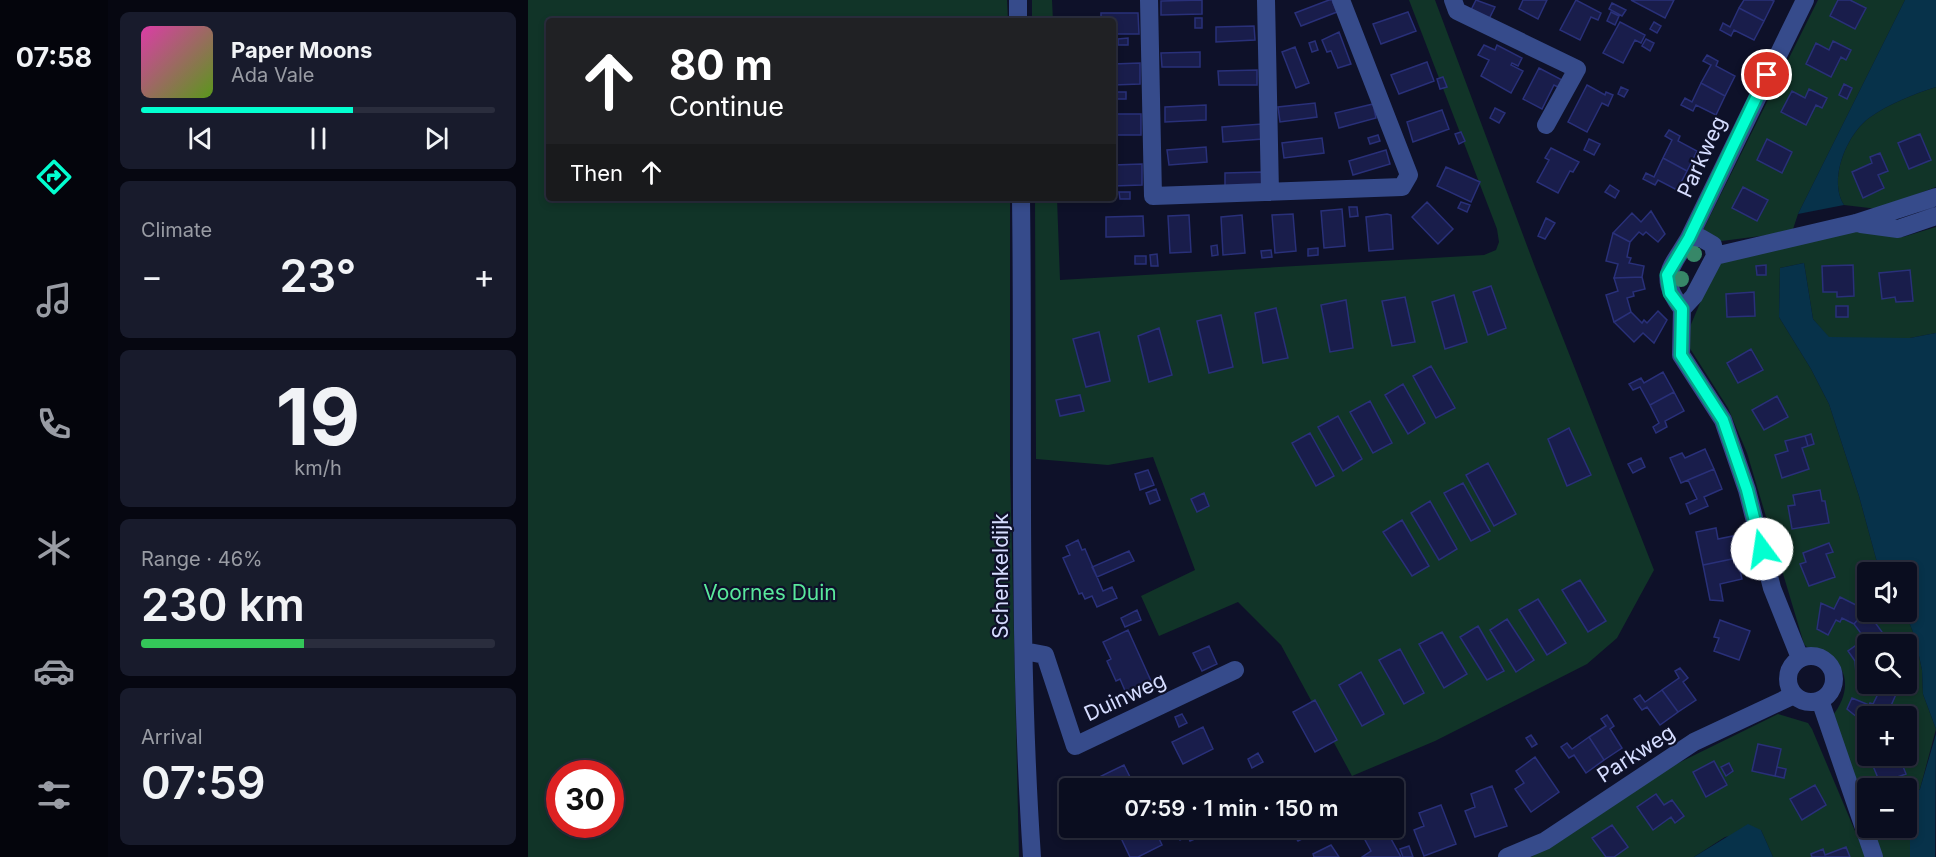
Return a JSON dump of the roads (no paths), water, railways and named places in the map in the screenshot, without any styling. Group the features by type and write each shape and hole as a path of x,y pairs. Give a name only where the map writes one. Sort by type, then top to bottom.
{"street":[{"path":"1018,0 1018,18"},
{"path":"1149,0 1153,196 1402,187 1409,175 1341,0"},
{"path":"1266,0 1270,192"},
{"path":"1453,0 1457,11 1577,69 1546,125"},
{"name":"Parkweg","path":"1682,309 1670,293 1667,275 1689,238 1805,0"},
{"path":"1715,256 1856,223 1936,197"},
{"name":"Schenkeldijk","path":"1021,201 1024,651 1032,857"},
{"path":"1856,223 1898,229 1936,216"},
{"path":"1689,238 1701,238 1713,245 1715,256 1694,296 1682,309 1681,355 1723,420 1747,490 1772,588 1800,658"},
{"name":"Duinweg","path":"1024,651 1045,655 1075,746 1235,670"},
{"path":"1808,656 1822,658 1832,669 1834,684 1831,691 1820,700 1806,702 1794,695 1790,689 1788,675 1800,658 1808,656"},
{"name":"Parkweg","path":"1507,857 1545,841 1694,742 1794,695"},
{"path":"1820,700 1874,857"}],"water":[{"path":"1905,0 1936,0 1936,87 1910,96 1876,113 1853,135 1839,171 1838,184 1844,205 1798,214"},
{"path":"1804,263 1813,319 1829,337 1910,338 1936,333 1936,729 1923,694 1917,634 1914,634 1909,622 1917,622 1917,562 1877,562 1859,496 1829,404 1811,369 1779,317 1780,268"},
{"path":"1936,734 1935,857 1910,857 1910,838 1917,838 1917,793"},
{"path":"1748,824 1761,830 1773,857 1694,857"}],"park label":[{"name":"Voornes Duin","path":"770,593"}]}
